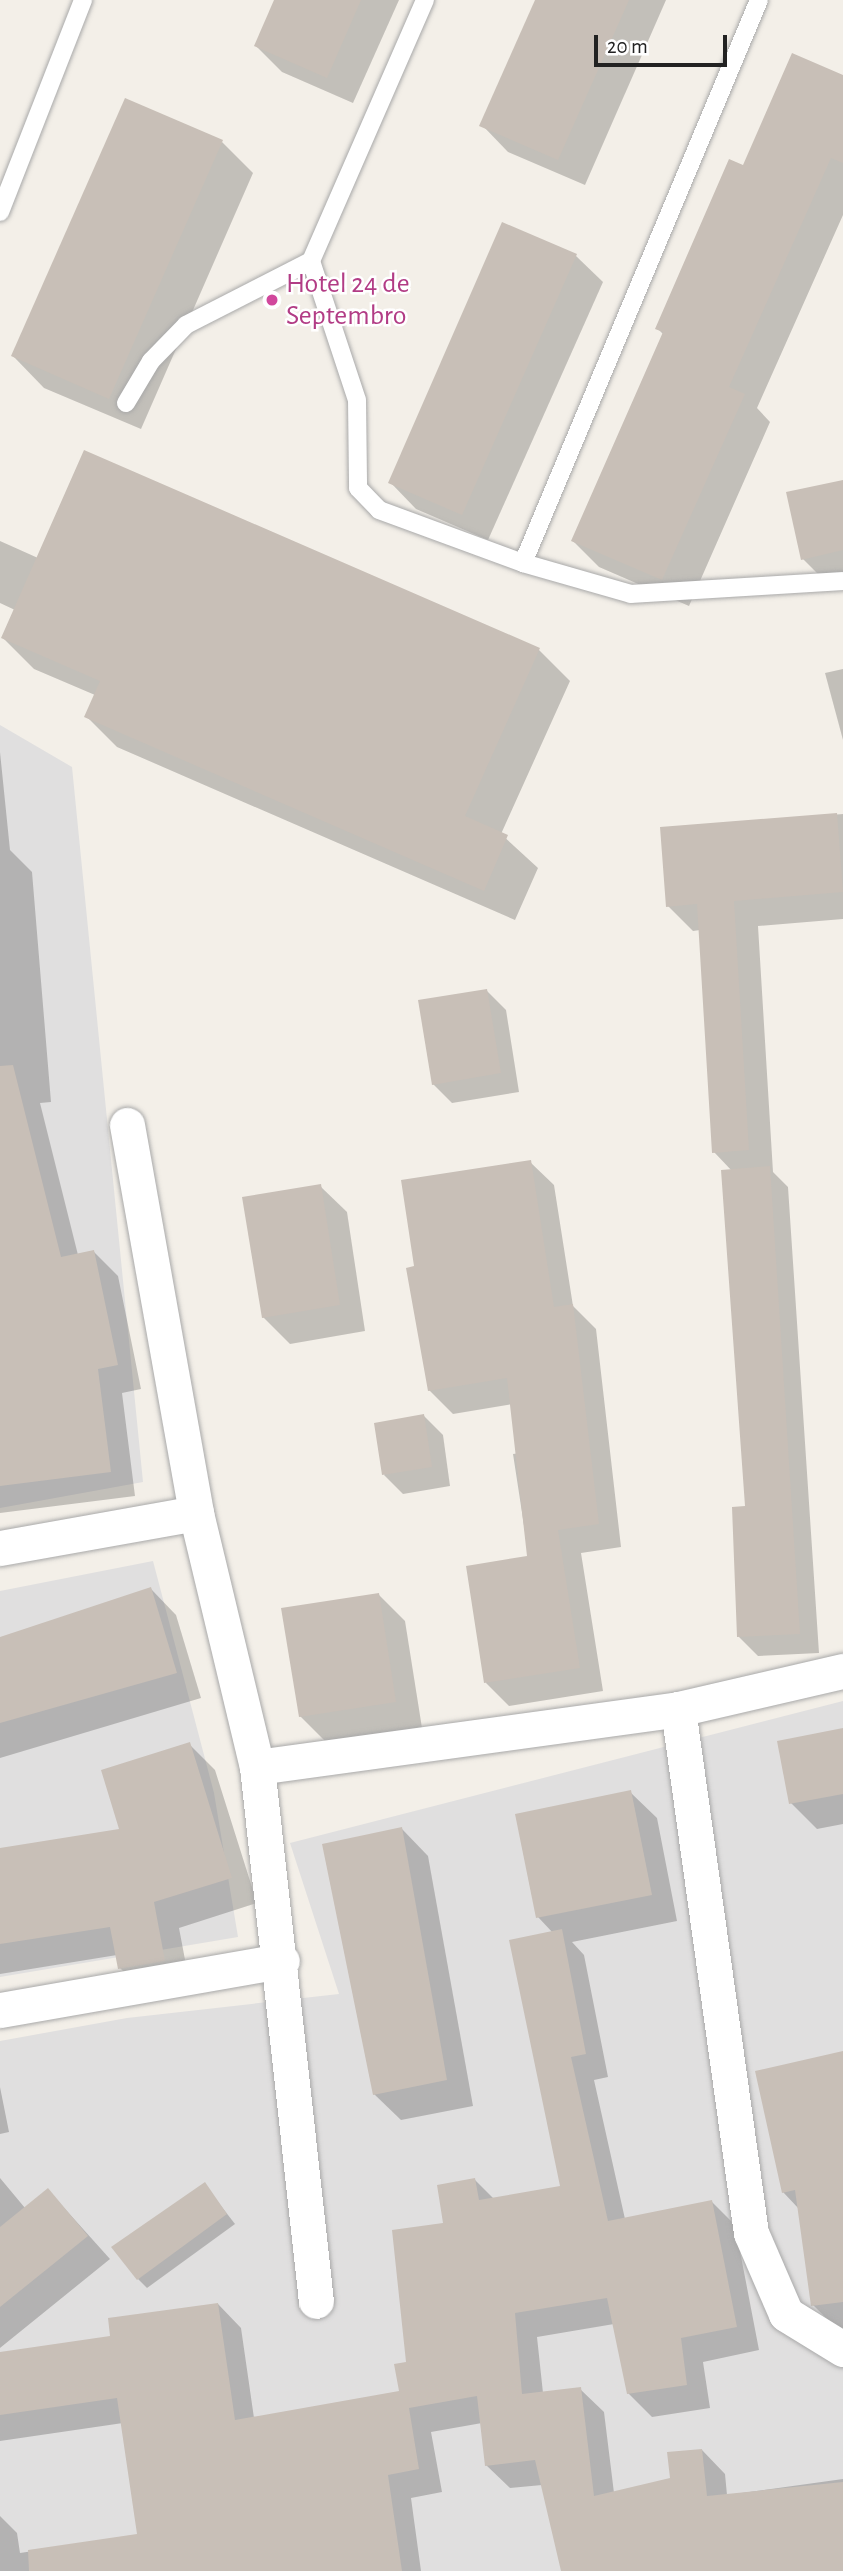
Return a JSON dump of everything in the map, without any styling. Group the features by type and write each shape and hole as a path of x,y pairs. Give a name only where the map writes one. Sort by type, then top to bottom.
{"street":[{"path":"127,1125 195,1513 257,1767 282,1961 316,2301"},
{"path":"0,1548 195,1513"},
{"path":"257,1767 678,1709 843,1671"},
{"path":"678,1709 751,2233 786,2314 843,2349"},
{"path":"0,2010 282,1961"}],"lane":[{"path":"0,212 83,0"},
{"path":"126,403 151,361 186,325 311,261 425,0"},
{"path":"523,563 759,0"},
{"path":"311,261 357,400 358,488 379,510 523,563 631,594 843,582"}],"shaded area":[{"path":"0,725 72,767 143,1482 0,1508"},
{"path":"153,1561 214,1793 238,1937 0,1977 0,1591"},
{"path":"843,1701 843,2571 0,2571 0,2041 127,2018 339,1994 290,1843"}],"building":[{"path":"274,0 361,0 327,78 254,46"},
{"path":"535,0 629,0 558,160 479,126"},
{"path":"792,53 843,75 843,163 831,158 729,387 745,394 662,580 571,541 663,332 655,329 729,159 743,165"},
{"path":"125,98 223,140 109,399 11,356"},
{"path":"502,222 577,254 462,515 388,483"},
{"path":"84,450 540,648 465,816 508,835 484,891 84,717 100,681 1,638"},
{"path":"843,480 843,550 801,560 786,492"},
{"path":"837,813 843,892 734,901 749,1150 712,1153 697,904 666,907 660,827"},
{"path":"487,989 501,1073 432,1085 418,1000"},
{"path":"13,1065 61,1257 94,1250 118,1365 98,1369 111,1472 0,1486 0,1066"},
{"path":"531,1160 554,1307 573,1304 599,1524 558,1530 580,1668 484,1683 466,1566 527,1556 507,1378 428,1391 406,1268 414,1266 401,1180"},
{"path":"770,1166 800,1634 737,1637 732,1507 745,1506 721,1170"},
{"path":"321,1184 340,1305 262,1318 242,1197"},
{"path":"424,1414 432,1467 382,1475 374,1423"},
{"path":"151,1587 177,1673 0,1723 0,1637"},
{"path":"379,1593 396,1702 299,1717 281,1608"},
{"path":"843,1728 843,1794 789,1804 777,1741"},
{"path":"190,1742 232,1878 154,1902 165,1961 118,1969 110,1927 0,1944 0,1848 119,1829 101,1770"},
{"path":"631,1790 652,1895 536,1918 515,1814"},
{"path":"402,1827 447,2080 373,2095 322,1844"},
{"path":"562,1929 586,2054 571,2057 608,2221 712,2200 737,2327 681,2338 687,2385 627,2394 607,2298 515,2313 522,2394 581,2387 594,2496 670,2478 667,2452 702,2449 707,2496 843,2482 843,2571 561,2571 535,2460 485,2466 477,2396 409,2408 419,2469 388,2475 402,2571 29,2571 28,2550 137,2534 117,2398 0,2415 0,2352 110,2336 108,2318 218,2303 235,2420 399,2391 394,2364 406,2362 392,2230 443,2223 437,2185 475,2178 479,2200 560,2186 509,1940"},
{"path":"843,2051 843,2302 811,2306 795,2190 782,2193 755,2071"},
{"path":"205,2182 227,2214 137,2280 111,2247"},
{"path":"48,2188 88,2236 0,2307 0,2227"}],"place":[{"name":"Hotel 24 de Septembro","path":"272,300"}]}
